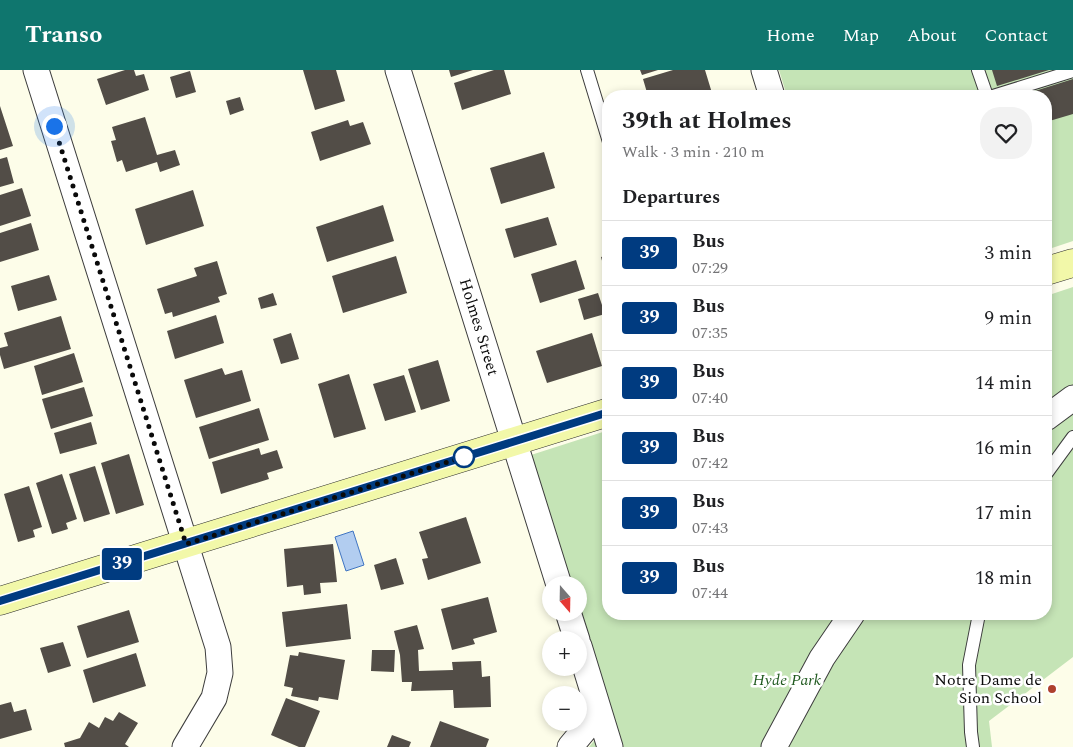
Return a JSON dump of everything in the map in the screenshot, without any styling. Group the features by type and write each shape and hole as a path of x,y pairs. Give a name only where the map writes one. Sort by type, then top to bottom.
{"main road":[{"path":"1052,270 1073,263"},
{"path":"0,602 602,414"}],"street":[{"path":"36,70 218,647 220,673 214,698 184,747"},
{"name":"Holmes Street","path":"398,70 556,576"},
{"path":"764,70 770,90"},
{"path":"1052,414 1073,398"},
{"path":"774,747 822,658 848,620"},
{"path":"587,672 610,747"},
{"path":"570,747 599,712"}],"lane":[{"path":"587,70 602,119"},
{"path":"978,70 985,90"},
{"path":"1012,90 1073,71"},
{"path":"1052,466 1073,437"},
{"path":"973,747 969,665 978,620"}],"green space":[{"path":"779,70 1073,70 1073,241 1052,248 1052,90 785,90"},
{"name":"Hyde Park","path":"1073,287 1073,657 989,721 992,747 589,747 614,716 584,621 588,621 588,576 569,576 531,455 602,432 602,620 1052,620 1052,294"}],"water":[{"path":"353,531 364,565 346,571 335,537"}],"building":[{"path":"125,70 134,70 136,76 144,74 149,90 106,105 97,79"},
{"path":"303,70 336,70 345,101 315,110"},
{"path":"449,70 473,70 451,77"},
{"path":"494,70 504,70 511,94 462,110 454,83"},
{"path":"640,70 658,70 642,75"},
{"path":"673,70 705,70 711,90 646,90 643,79"},
{"path":"992,70 1049,70 997,86"},
{"path":"190,71 196,92 176,98 170,77"},
{"path":"1073,79 1073,114 1052,120 1052,90 1038,90"},
{"path":"240,97 244,110 230,115 226,101"},
{"path":"0,106 13,146 0,150"},
{"path":"145,117 157,155 175,150 180,165 160,172 157,162 126,172 122,160 117,162 111,141 116,140 112,127"},
{"path":"348,120 350,126 363,122 371,144 320,161 311,132"},
{"path":"544,152 555,188 501,204 490,168"},
{"path":"7,157 14,183 0,187 0,159"},
{"path":"22,188 31,216 0,226 0,195"},
{"path":"193,190 204,226 146,245 135,209"},
{"path":"383,205 394,241 327,262 316,227"},
{"path":"548,217 557,245 514,258 505,229"},
{"path":"31,223 39,250 0,262 0,233"},
{"path":"396,256 407,293 343,313 332,276"},
{"path":"576,260 585,289 540,303 531,274"},
{"path":"217,261 227,294 218,297 220,302 173,317 172,312 165,314 157,289 197,276 194,268"},
{"path":"49,275 57,300 18,311 11,286"},
{"path":"273,293 277,305 261,309 258,298"},
{"path":"598,293 602,305 602,315 584,320 578,299"},
{"path":"216,315 224,343 175,359 167,331"},
{"path":"61,316 71,349 4,369 0,348 8,346 4,333"},
{"path":"291,333 299,359 281,364 273,339"},
{"path":"592,333 602,366 547,383 536,351"},
{"path":"74,353 83,382 42,395 34,366"},
{"path":"438,360 450,401 421,410 408,369"},
{"path":"222,368 225,375 242,370 251,401 196,418 184,380"},
{"path":"349,374 366,429 334,438 318,384"},
{"path":"404,375 416,412 385,421 373,384"},
{"path":"84,387 93,416 51,429 42,399"},
{"path":"259,408 269,440 209,459 199,427"},
{"path":"91,422 97,444 60,454 54,433"},
{"path":"259,448 261,455 277,450 283,468 267,473 269,479 221,494 212,462"},
{"path":"129,454 144,505 116,514 101,463"},
{"path":"95,466 110,514 84,522 69,474"},
{"path":"62,474 77,519 66,523 68,529 52,534 36,483"},
{"path":"29,486 42,527 33,530 35,537 18,542 4,494"},
{"path":"466,517 481,563 428,580 422,559 428,558 419,532"},
{"path":"333,544 337,582 320,583 321,593 304,595 303,585 287,587 284,549"},
{"path":"396,558 404,584 381,590 374,565"},
{"path":"488,597 497,632 473,639 475,644 452,650 441,609"},
{"path":"347,604 351,639 286,647 282,612"},
{"path":"129,610 139,642 87,658 77,626"},
{"path":"417,625 424,649 418,650 419,671 453,670 452,662 481,661 482,677 490,676 491,707 454,708 453,690 411,691 412,682 402,682 400,655 394,631"},
{"path":"63,642 71,666 48,673 40,648"},
{"path":"372,650 395,650 394,672 371,671"},
{"path":"299,652 345,660 338,700 319,697 318,701 291,696 293,688 284,686 290,655 298,656"},
{"path":"136,653 146,686 93,703 83,670"},
{"path":"286,698 320,711 305,747 299,747 271,735"},
{"path":"11,702 14,712 26,709 32,730 0,739 0,705"},
{"path":"119,712 138,723 125,744 129,747 65,747 64,743 80,738 89,722 99,728 105,717 113,721"},
{"path":"440,721 489,739 486,747 430,747"},
{"path":"392,735 411,742 409,747 387,747"}],"bus line":[{"name":"39","path":"0,601 602,414"}],"place":[{"name":"Notre Dame de Sion School","path":"1052,689"}],"route":[{"path":"54,126 186,544 464,457"}]}
